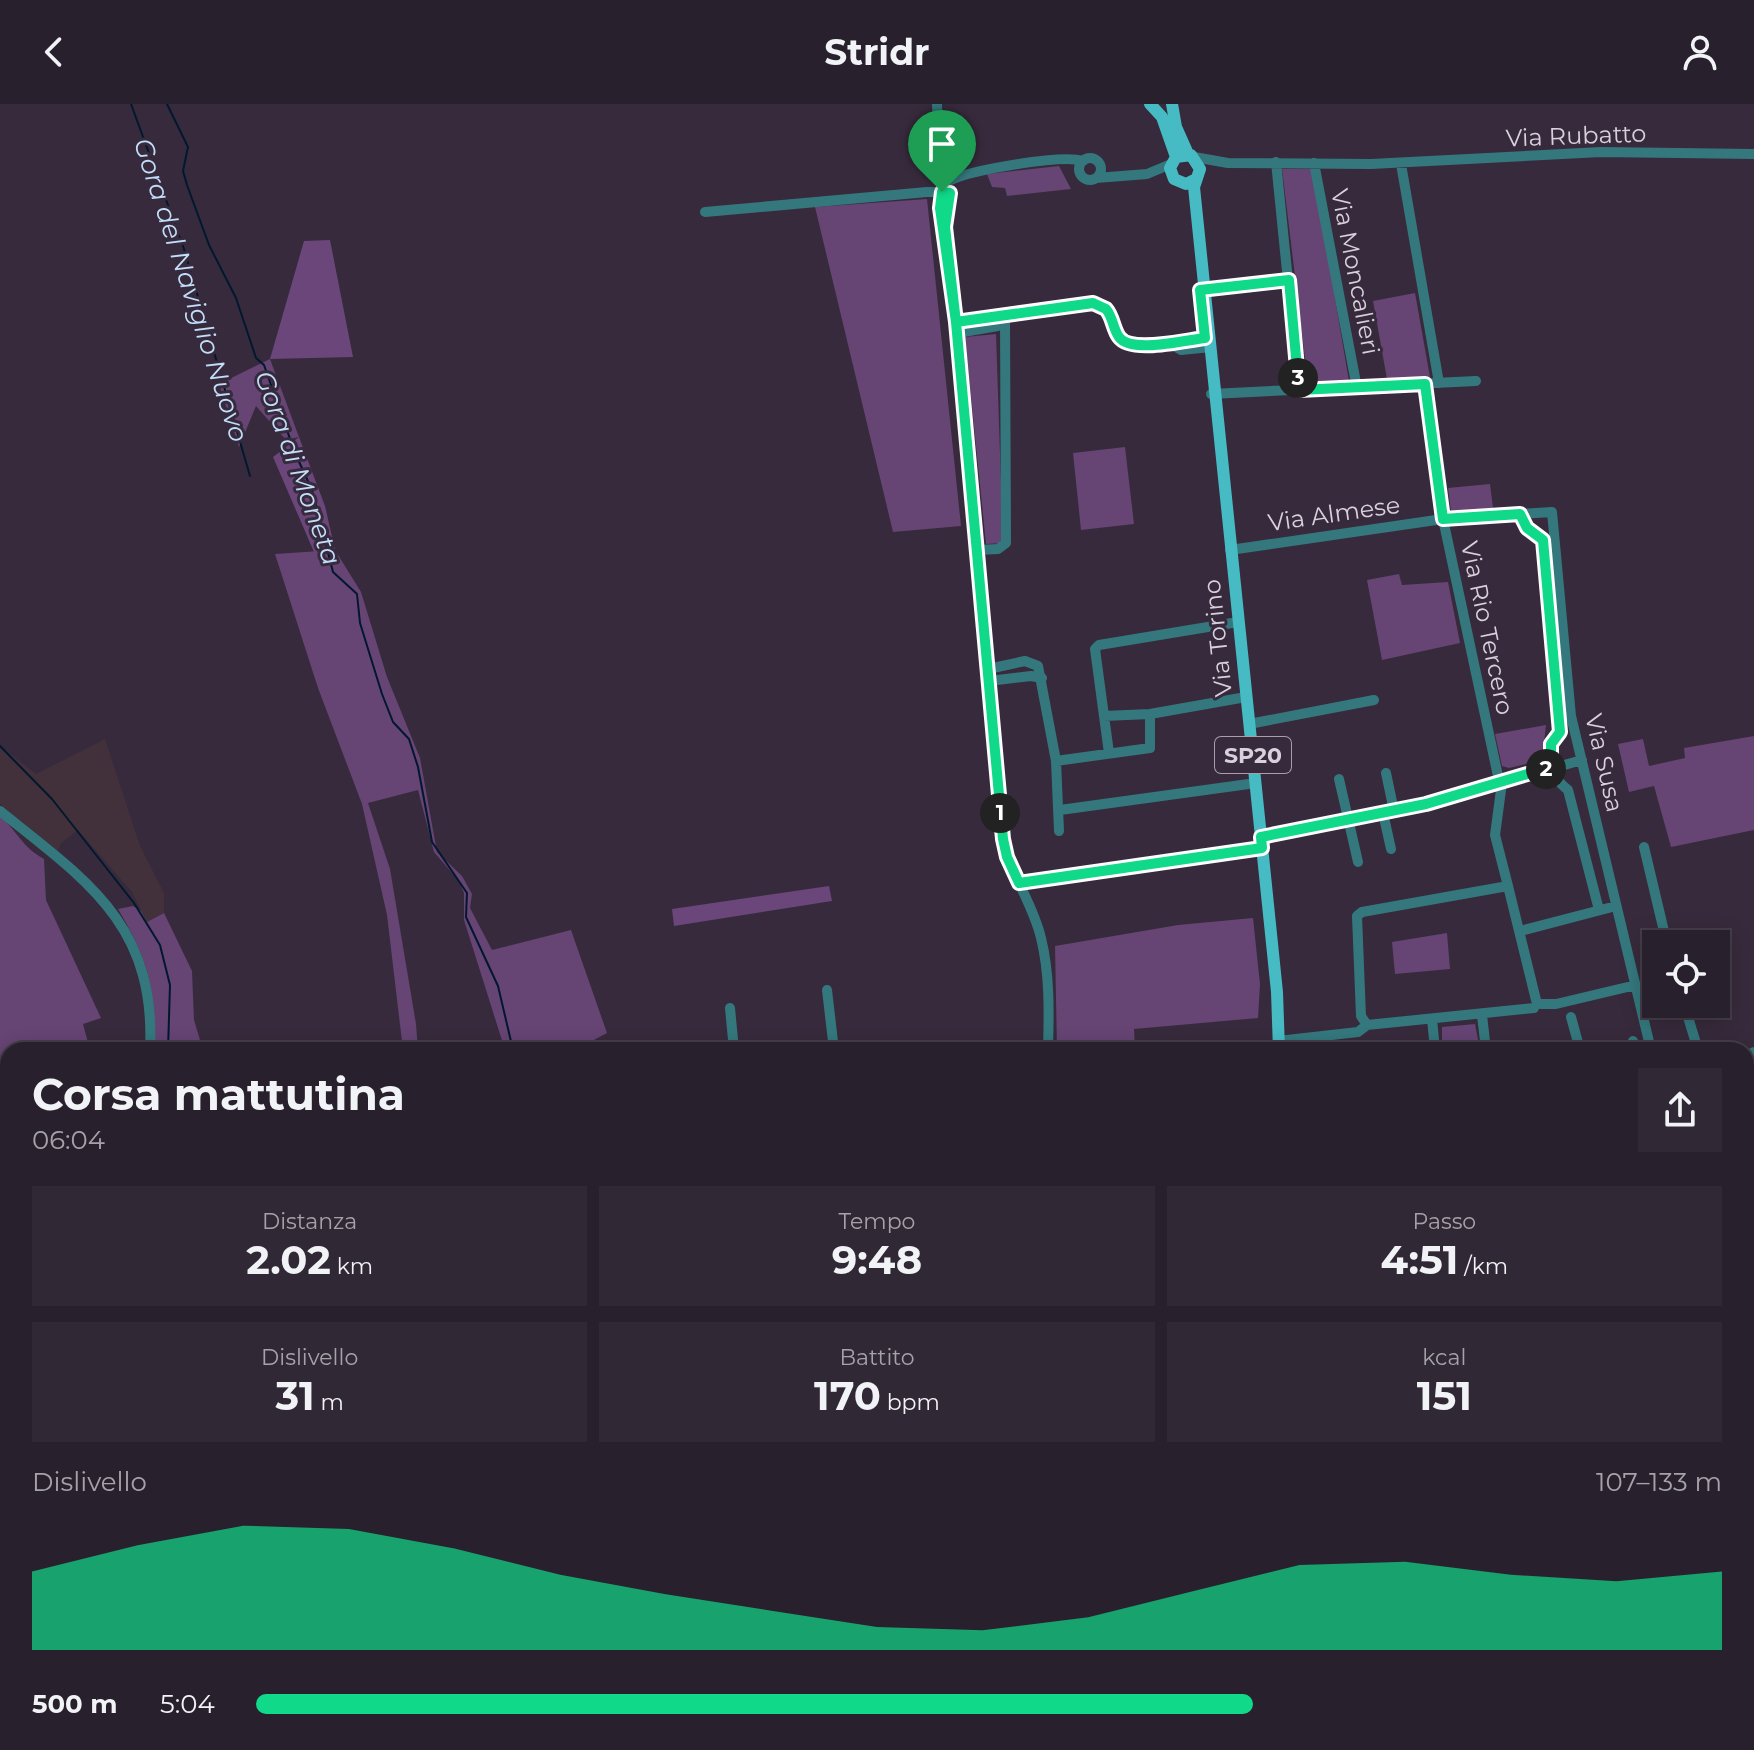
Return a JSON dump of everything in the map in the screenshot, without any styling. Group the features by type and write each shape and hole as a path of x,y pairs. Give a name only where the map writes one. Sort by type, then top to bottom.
{"main road":[{"path":"1170,104 1184,168 1167,130 1152,105 1170,104"},
{"name":"Via Torino","path":"1184,168 1202,290 1256,783 1277,992 1278,1042"}],"street":[{"path":"937,104 945,184 940,208 945,227 956,327 1003,839 1007,857 1041,938 1049,1005 1048,1042"},
{"name":"Via Rubatto","path":"1228,163 1401,164 1601,152 1754,154"},
{"path":"705,212 927,192 970,172 1052,161 1082,167 1093,159 1099,174"},
{"path":"1276,162 1299,390"},
{"path":"1082,167 1086,179 1099,174 1120,177 1228,163"},
{"path":"1184,168 1228,163"},
{"name":"Via Moncalieri","path":"1314,163 1357,388"},
{"path":"1401,164 1439,383"},
{"path":"1202,290 1289,280"},
{"path":"956,327 998,326 1005,318 1093,303 1106,309 1119,337 1127,343 1208,343"},
{"path":"977,550 998,549 1006,543 1005,318"},
{"path":"1214,394 1476,381"},
{"name":"Via Rio Tercero","path":"1425,384 1443,519 1500,784 1495,835 1520,931 1533,1004"},
{"name":"Via Susa","path":"1443,519 1552,512 1571,716 1649,1042"},
{"name":"Via Susa","path":"1520,514 1527,528 1543,540 1560,732 1551,744 1551,767 1571,798 1599,910"},
{"name":"Via Almese","path":"1230,550 1443,519"},
{"path":"1109,753 1095,649 1099,645 1238,622"},
{"path":"988,669 1025,661 1038,666 1056,761 1059,831"},
{"path":"989,681 1042,678"},
{"path":"1104,716 1150,714 1246,697"},
{"path":"1249,724 1374,700"},
{"path":"1056,761 1150,748 1150,714"},
{"path":"1019,883 1261,843 1500,784 1517,775 1582,760"},
{"path":"1386,773 1391,849"},
{"path":"1339,779 1358,862"},
{"path":"1060,810 1256,783"},
{"path":"0,811 84,881 116,915 135,944 151,999 150,1042"},
{"path":"1644,847 1664,930"},
{"path":"1367,1025 1361,1016 1357,916 1362,912 1508,886"},
{"path":"1520,931 1616,906"},
{"path":"1301,1042 1358,1032 1367,1025 1482,1015 1533,1004 1556,1004 1636,985"},
{"path":"827,990 833,1042"},
{"path":"730,1008 733,1042"},
{"path":"1482,1015 1485,1042"},
{"path":"1571,1017 1578,1042"},
{"path":"1688,1018 1696,1042"},
{"path":"1432,1019 1434,1042"}],"shaded area":[{"path":"1059,166 1071,189 1007,196 1005,188 992,187 987,174"},
{"path":"1282,169 1313,169 1349,381 1308,383"},
{"path":"927,199 961,526 893,532 815,207"},
{"path":"330,240 353,357 270,359 304,241"},
{"path":"1415,293 1430,377 1387,379 1373,301"},
{"path":"996,334 1003,543 986,544 965,337"},
{"path":"270,359 299,437 286,440 256,406 239,447 219,384"},
{"path":"299,437 325,506 335,550 314,552 273,457"},
{"path":"1125,447 1134,524 1081,530 1073,453"},
{"path":"1490,484 1493,508 1451,511 1448,488"},
{"path":"335,550 361,592 387,677 420,758 437,852 462,876 472,894 470,908 492,950 571,930 607,1033 590,1042 502,1042 464,920 464,893 459,881 434,852 418,790 368,803 390,869 416,1024 417,1042 402,1042 387,915 362,804 318,688 275,554"},
{"path":"1399,574 1402,585 1448,582 1460,643 1382,660 1367,580"},
{"path":"1546,725 1542,760 1509,768 1502,766 1495,734"},
{"path":"1754,736 1754,830 1671,847 1654,786 1629,792 1618,744 1643,739 1649,766 1685,758 1684,748"},
{"path":"105,739 140,846 164,893 164,913 147,922 132,892 78,830 61,843 58,851 0,804 0,746 36,774"},
{"path":"0,816 30,849 44,859 46,900 101,1018 83,1024 88,1042 0,1042"},
{"path":"829,886 832,901 674,926 672,909"},
{"path":"133,906 141,911 147,922 164,913 192,971 194,1020 201,1042 154,1042 151,992 144,961 118,909"},
{"path":"1253,918 1260,984 1258,1018 1134,1029 1135,1042 1057,1042 1055,946 1178,925"},
{"path":"1447,933 1450,969 1395,974 1392,942"},
{"path":"1475,1024 1478,1042 1442,1042 1442,1027"}],"waterway":[{"name":"Gora del Naviglio Nuovo","path":"131,104 184,249 250,476"},
{"name":"Gora di Moneta","path":"167,104 188,147 183,171 187,185 209,245 236,298 256,358 264,365 295,453 312,490 333,572 357,594 360,623 382,694 393,722 409,739 418,767 432,842 467,893 466,917 498,986 511,1042"},
{"path":"0,746 52,799 134,903 160,945 170,985 168,1042"}],"route":[{"path":"942,192 940,208 956,322 1003,839 1019,883 1262,848 1261,837 1426,804 1551,767 1551,744 1560,732 1543,540 1527,528 1520,514 1443,519 1425,384 1299,390 1289,280 1200,290 1205,338 1178,340 1171,344 1135,345 1122,341 1110,314 1103,306 1093,303 1005,318 995,316 956,322 945,227 950,193 942,192"}]}
